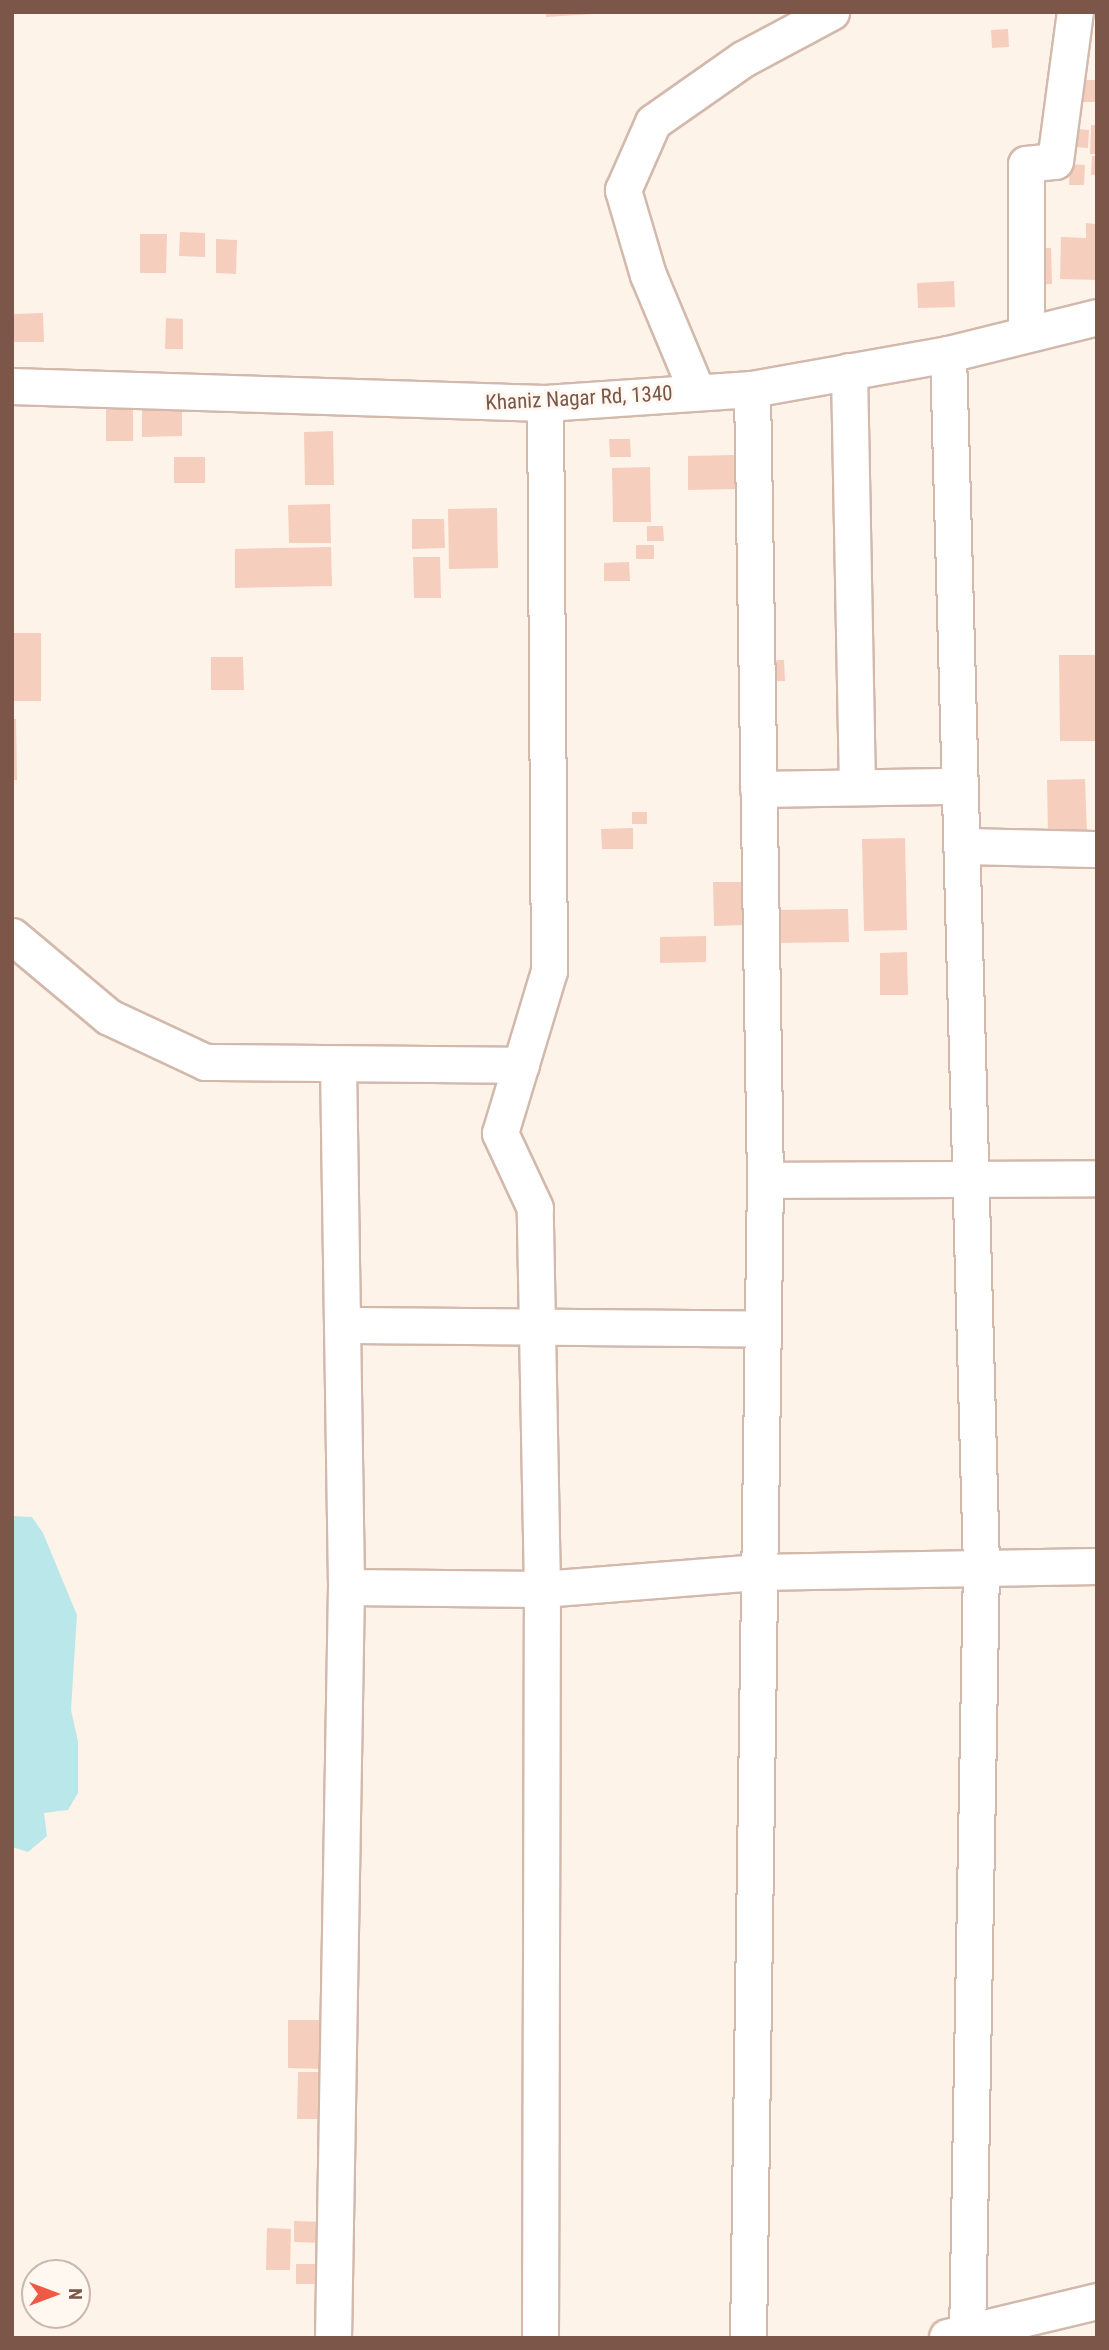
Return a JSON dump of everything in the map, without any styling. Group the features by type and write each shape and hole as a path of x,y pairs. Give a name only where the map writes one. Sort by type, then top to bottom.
{"street":[{"path":"697,392 648,275 623,190 653,122 743,59 831,12"},
{"path":"1026,334 1026,164 1055,161 1076,12"},
{"name":"Khaniz Nagar Rd, 1340","path":"12,386 545,402 752,389 948,354 1097,317"},
{"path":"948,354 981,1566 959,2336 1097,2301"},
{"path":"849,371 857,788"},
{"path":"748,2338 756,1572 765,1180 752,389"},
{"path":"540,2338 542,1589 535,1208 500,1133 550,971 545,402"},
{"path":"758,789 960,786"},
{"path":"961,846 1097,849"},
{"path":"12,936 109,1017 205,1062 521,1065"},
{"path":"333,2338 346,1587 338,1064"},
{"path":"765,1180 1097,1178"},
{"path":"342,1325 761,1329"},
{"path":"346,1587 542,1589 756,1572 1097,1566"}],"water":[{"path":"12,1516 32,1517 43,1533 77,1615 71,1710 78,1741 78,1793 68,1810 44,1813 47,1836 28,1852 12,1847"}],"building":[{"path":"546,12 593,12 593,14 546,17"},
{"path":"1008,29 1009,47 992,48 991,30"},
{"path":"1074,80 1097,80 1097,102 1074,102"},
{"path":"1091,125 1097,125 1097,154 1090,154"},
{"path":"1076,129 1089,130 1088,148 1075,147"},
{"path":"1092,156 1097,156 1097,175 1091,175"},
{"path":"1070,164 1085,165 1084,185 1069,185"},
{"path":"1086,223 1097,224 1097,280 1060,279 1061,237 1086,238"},
{"path":"180,232 205,233 205,257 179,256"},
{"path":"140,234 167,234 166,273 140,273"},
{"path":"216,239 237,240 236,274 216,273"},
{"path":"1032,248 1051,248 1052,284 1033,285"},
{"path":"954,281 955,307 918,308 917,283"},
{"path":"43,313 44,342 14,342 13,314"},
{"path":"166,318 183,319 183,349 165,349"},
{"path":"182,406 182,436 142,437 142,407"},
{"path":"106,409 133,409 133,441 106,441"},
{"path":"333,431 334,485 305,485 304,432"},
{"path":"609,439 630,439 631,457 610,457"},
{"path":"736,455 737,489 688,490 688,456"},
{"path":"174,457 205,457 205,483 174,483"},
{"path":"650,467 651,522 613,522 612,468"},
{"path":"330,504 331,543 289,543 288,505"},
{"path":"497,508 498,568 449,569 448,509"},
{"path":"412,519 444,519 445,548 412,549"},
{"path":"647,526 663,526 664,541 647,541"},
{"path":"636,545 654,545 654,559 636,559"},
{"path":"331,547 332,586 235,588 235,549"},
{"path":"413,557 440,557 441,598 414,598"},
{"path":"629,562 630,581 604,581 604,563"},
{"path":"12,633 41,633 41,701 12,701"},
{"path":"1059,655 1097,655 1097,741 1060,741"},
{"path":"211,657 243,657 244,690 211,690"},
{"path":"784,660 785,681 760,681 759,661"},
{"path":"12,719 16,719 17,780 12,780"},
{"path":"1085,779 1087,835 1048,835 1047,780"},
{"path":"632,812 647,812 647,824 632,824"},
{"path":"633,828 633,849 602,849 601,829"},
{"path":"905,838 907,930 864,931 862,839"},
{"path":"713,882 741,882 743,925 714,926"},
{"path":"848,909 849,942 774,943 773,910"},
{"path":"706,936 706,962 660,963 660,937"},
{"path":"907,952 908,995 880,995 880,953"},
{"path":"288,2020 323,2020 323,2069 288,2068"},
{"path":"298,2072 328,2072 328,2119 297,2119"},
{"path":"294,2221 323,2222 323,2243 294,2242"},
{"path":"267,2228 291,2229 290,2270 266,2270"},
{"path":"296,2264 324,2264 324,2284 296,2284"}]}
